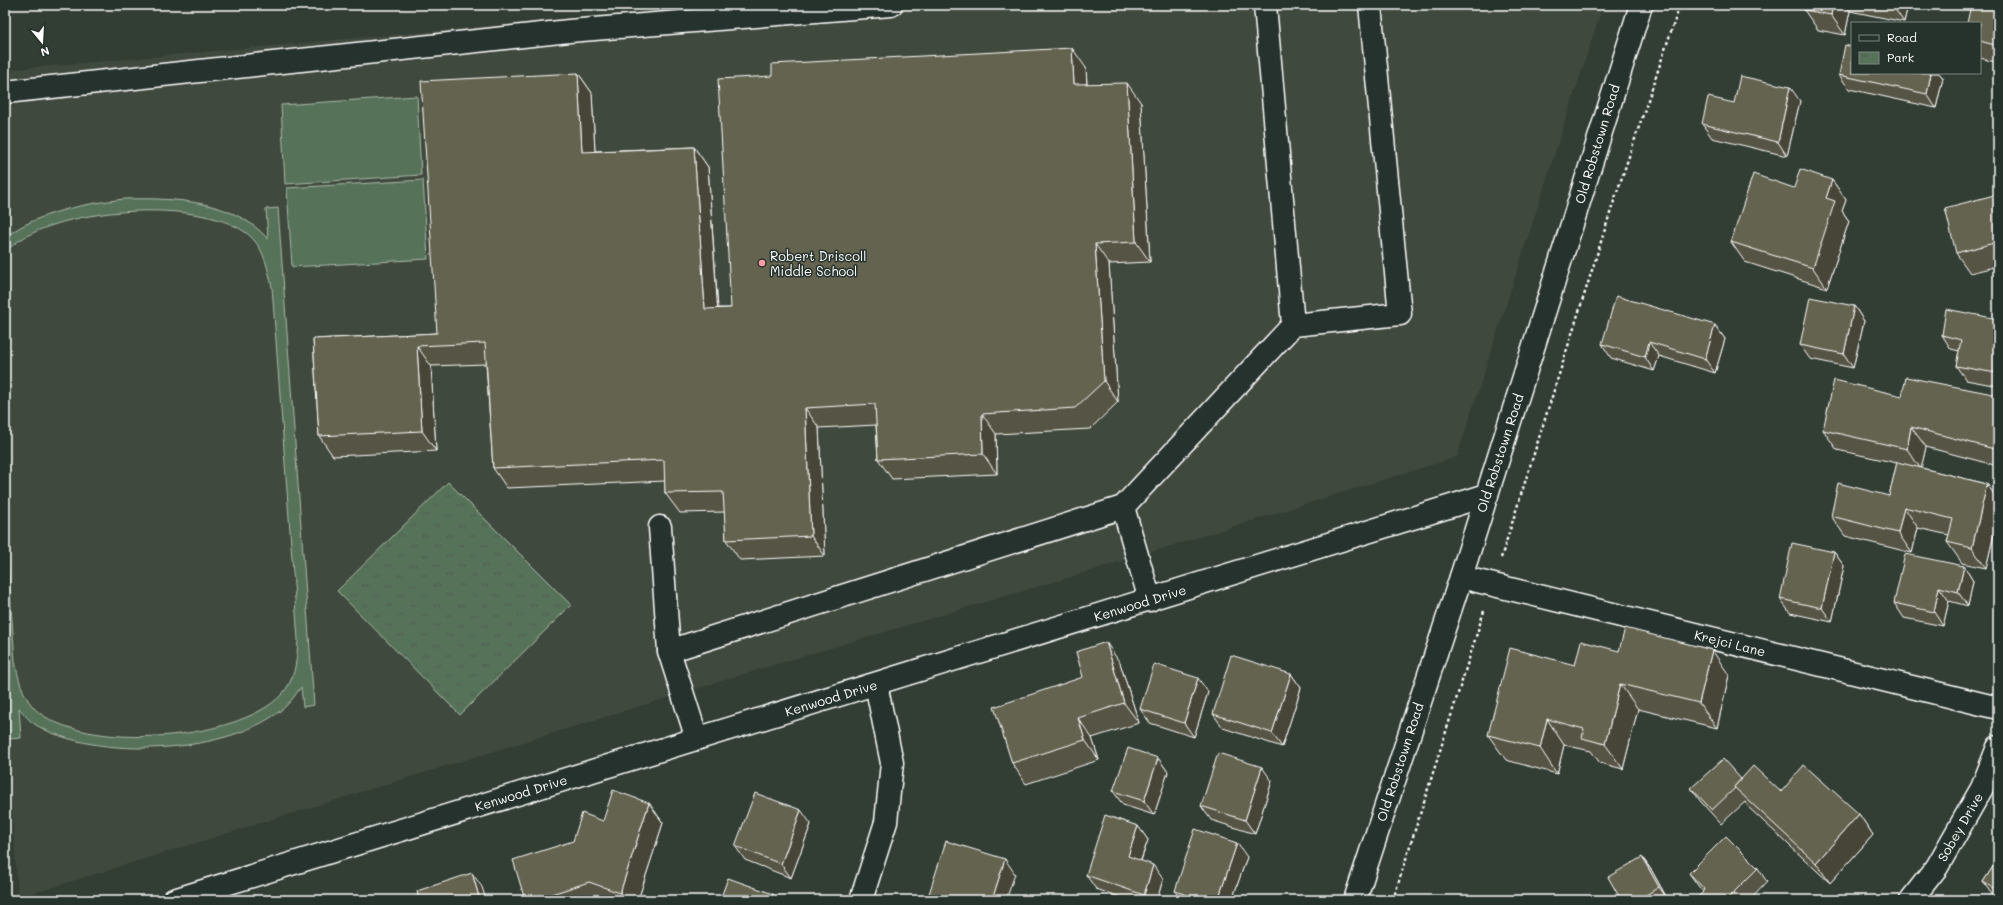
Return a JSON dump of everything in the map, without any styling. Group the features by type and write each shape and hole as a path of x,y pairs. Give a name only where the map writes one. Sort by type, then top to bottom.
{"street":[{"path":"5,92 569,31 891,5"},
{"path":"1265,5 1293,325"},
{"path":"669,651 1124,507 1293,325 1400,314 1370,5"},
{"name":"Old Robstown Road","path":"1355,900 1461,577 1641,5"},
{"name":"Kenwood Drive","path":"174,900 1487,495"},
{"path":"1124,507 1150,600"},
{"path":"660,527 669,651 697,739"},
{"name":"Krejci Lane","path":"1461,577 1998,708"},
{"path":"861,900 886,822 892,763 876,684"},
{"name":"Sobey Drive","path":"1911,900 1937,867 1978,794 1998,747"}],"path":[{"path":"1393,900 1610,214 1680,5"}],"shaded area":[{"name":"Robert Driscoll Middle School","path":"717,5 1603,5 1457,457 1074,576 767,667 18,898 5,709 5,70"}],"green space":[{"path":"417,96 421,175 285,184 281,105"},
{"path":"423,180 428,259 292,267 287,188"},
{"path":"124,199 162,199 182,201 220,209 238,216 254,226 268,239 266,209 278,208 314,705 303,707 301,687 286,706 263,722 233,735 199,743 164,747 127,748 93,744 62,737 33,723 19,708 21,738 9,739 5,680 5,524 15,661 21,686 26,697 34,708 56,723 87,732 124,736 163,736 202,730 237,721 266,707 286,689 292,678 295,665 298,640 272,287 266,262 257,244 253,239 232,225 202,216 167,211 128,212 89,216 54,225 25,237 5,253 5,237 32,221 62,210"},
{"path":"448,482 571,605 460,715 337,591"}],"building":[{"path":"1805,5 1833,5 1831,15 1804,10"},
{"path":"1971,5 1998,5 1998,46 1981,41 1981,22 1967,22"},
{"path":"1845,45 1851,47 1851,74 1931,74 1927,94 1839,75"},
{"path":"1072,48 1074,84 1127,83 1136,242 1095,244 1104,381 1075,408 982,414 983,454 878,459 875,404 805,408 811,536 726,540 723,492 665,493 664,460 493,468 485,343 417,346 422,431 319,436 313,339 437,333 421,81 578,73 582,152 694,147 705,309 731,308 718,79 772,76 772,64"},
{"path":"1740,76 1790,87 1778,142 1702,124 1708,97 1734,103"},
{"path":"1800,169 1832,180 1826,198 1835,201 1813,268 1731,242 1753,174 1794,188"},
{"path":"1998,194 1998,242 1956,253 1945,208"},
{"path":"1616,296 1715,325 1705,359 1649,342 1645,357 1602,344"},
{"path":"1810,297 1854,306 1844,354 1800,345"},
{"path":"1946,309 1998,319 1998,362 1996,373 1956,366 1961,340 1942,335"},
{"path":"1906,377 1998,395 1998,450 1911,427 1907,449 1823,430 1834,380 1902,396"},
{"path":"1897,462 1987,484 1972,548 1947,542 1953,519 1904,507 1898,533 1831,516 1838,483 1889,496"},
{"path":"1792,543 1834,552 1822,608 1780,599"},
{"path":"1905,554 1964,566 1958,592 1939,587 1934,612 1894,603"},
{"path":"1625,628 1712,650 1699,703 1620,684 1605,744 1582,738 1584,729 1547,719 1540,748 1488,735 1510,648 1575,665 1581,641 1619,651"},
{"path":"1106,642 1124,703 1078,718 1085,740 1012,763 994,707 1083,677 1076,652"},
{"path":"1231,655 1291,674 1272,733 1213,714"},
{"path":"1154,664 1198,678 1184,723 1140,709"},
{"path":"1128,748 1158,758 1144,801 1113,791"},
{"path":"1218,753 1262,767 1245,820 1201,806"},
{"path":"1723,759 1741,779 1734,787 1735,788 1712,810 1691,788"},
{"path":"1804,765 1859,814 1816,863 1734,787 1753,766 1781,792"},
{"path":"613,790 649,803 620,893 589,882 533,900 525,900 513,860 573,841 582,813 603,821"},
{"path":"755,793 801,810 781,864 735,846"},
{"path":"1105,815 1138,826 1128,856 1153,865 1144,895 1086,875"},
{"path":"1195,829 1237,843 1218,900 1201,900 1175,891"},
{"path":"1726,836 1758,868 1727,899 1728,900 1695,900 1705,890 1689,873"},
{"path":"946,841 1005,859 992,900 927,900"},
{"path":"1642,857 1659,887 1638,900 1621,900 1608,877"},
{"path":"1998,859 1998,891 1983,882"},
{"path":"472,873 480,900 419,900 417,891"},
{"path":"728,878 773,894 771,900 720,900"},
{"path":"1570,897 1571,900 1562,900"}],"place":[{"name":"Robert Driscoll Middle School","path":"762,263"}]}
